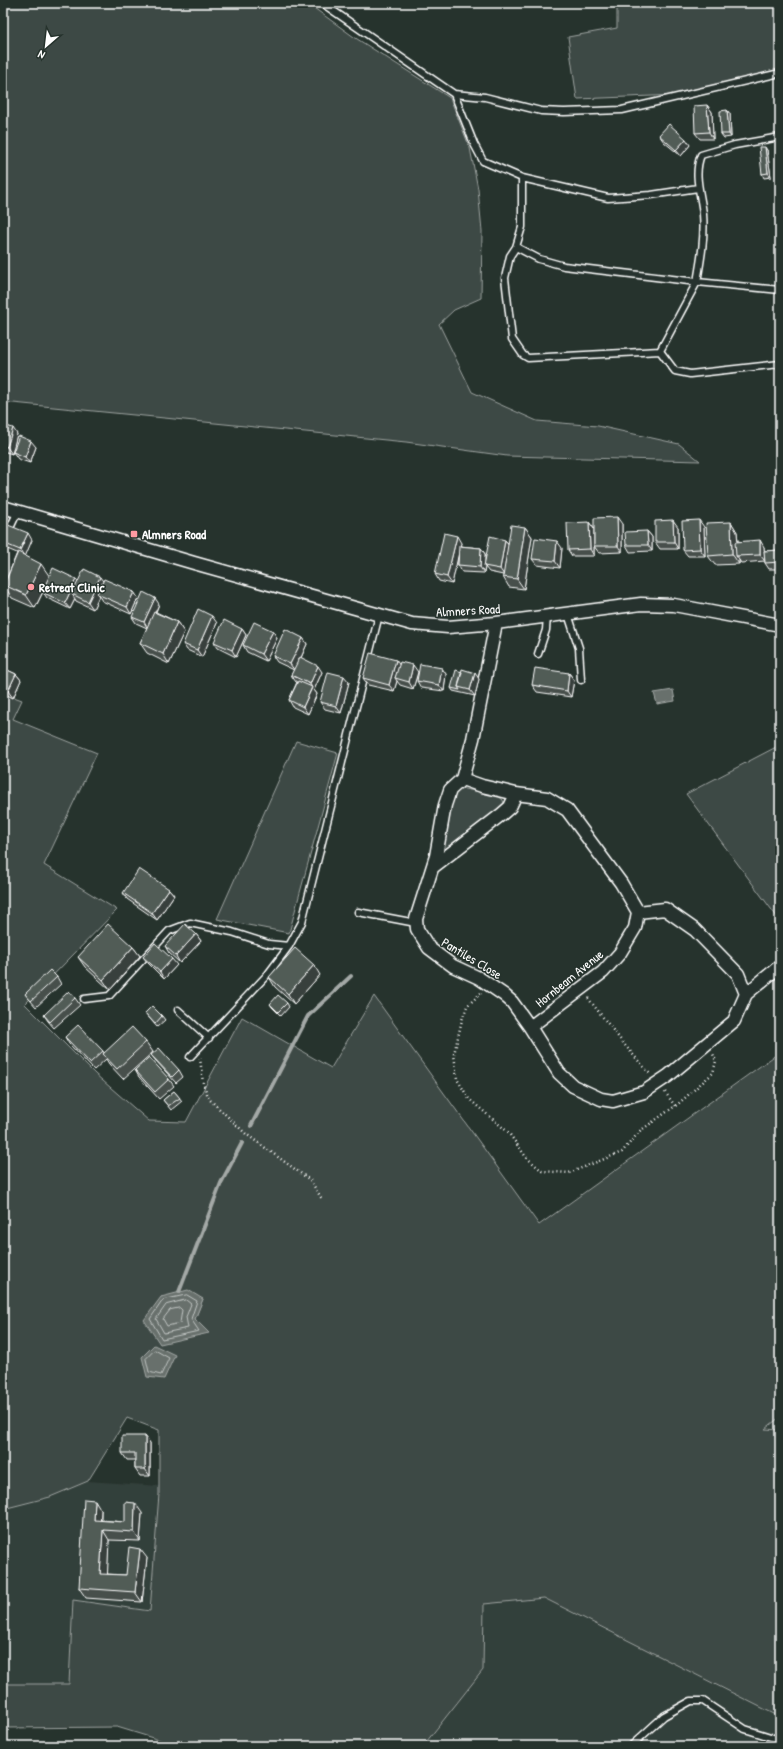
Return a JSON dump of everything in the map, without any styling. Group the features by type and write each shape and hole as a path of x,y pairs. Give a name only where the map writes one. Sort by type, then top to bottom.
{"street":[{"name":"Almners Road","path":"3,507 194,563 412,624 448,627 496,623 642,604 674,605 780,625"},
{"path":"416,923 433,867 445,805 450,790 462,779 473,739 496,623"},
{"path":"462,779 482,786 516,794 547,798 567,810 621,883 638,912 665,909 695,930 738,974 746,994 780,966"},
{"path":"433,867 502,814 510,806 516,794"},
{"name":"Hornbeam Avenue","path":"530,1027 603,972 612,963 635,928 638,912"},
{"name":"Pantiles Close","path":"416,923 417,929 429,948 453,966 487,983 512,1002 530,1027 559,1073 573,1086 583,1092 601,1099 613,1101 644,1092 668,1076 734,1021 746,994"}],"lane":[{"path":"322,3 454,94 485,97 541,111 564,112 622,110 780,73"},
{"path":"454,94 474,144 483,161 522,178 608,198 624,198 698,188"},
{"path":"660,351 697,282 703,248 703,214 698,188 697,166 700,155 735,145 780,137"},
{"path":"522,178 522,227 516,247 510,256 506,278 512,339 523,355 528,358 660,351"},
{"path":"516,247 539,259 564,266 697,282 780,290"},
{"path":"660,351 675,371 690,374 780,364"},
{"path":"3,543 18,511"},
{"path":"568,614 579,648 580,680"},
{"path":"190,1057 268,974 289,946 302,922 379,615"},
{"path":"538,654 546,630 547,616"},
{"path":"358,912 416,923"},
{"path":"84,999 110,996 169,931 190,923 232,932 269,944 289,946"},
{"path":"178,1010 209,1038"},
{"path":"631,1746 664,1716 691,1701 703,1701 745,1729 780,1740"}],"path":[{"path":"487,983 481,993 467,1006 462,1020 454,1054 457,1079 469,1099 508,1132 526,1157 542,1171 568,1173 622,1152 640,1131 676,1106 713,1074 716,1061 705,1044"},
{"path":"580,988 623,1043 676,1106"},
{"path":"199,1048 203,1083 209,1099 246,1134 310,1180 322,1199"}],"shaded area":[{"path":"3,3 307,3 354,37 450,98 470,148 478,189 482,231 481,298 454,310 439,324 472,392 537,421 598,426 679,444 700,461 507,456 406,442 3,402"},
{"path":"617,3 780,3 780,71 677,95 577,99 568,37 617,28"},
{"path":"3,693 22,700 13,719 97,753 44,865 117,910 25,1004 95,1074 149,1121 186,1122 242,1017 331,1068 374,996 539,1225 780,1052 780,1417 765,1429 780,1430 780,1717 544,1598 484,1604 483,1670 423,1746 179,1746 117,1727 3,1728 3,1684 69,1684 73,1600 150,1611 159,1494 159,1430 127,1418 88,1481 50,1497 3,1509","holes":["161,1297 203,1299 195,1319 209,1333"]},
{"path":"296,741 338,753 289,933 217,919"},
{"path":"780,745 780,921 686,794"},
{"path":"459,788 497,795 503,800 504,804 502,808 442,855 451,798"},
{"path":"780,1417 780,1430 764,1429"},
{"path":"88,1481 160,1486 150,1611 73,1600 69,1684 3,1684 3,1509 50,1497"},
{"path":"544,1598 780,1717 780,1746 423,1746 483,1670 484,1603"}],"water":[{"path":"673,690 675,701 657,704 654,693"},
{"path":"188,1290 203,1299 195,1319 209,1333 160,1344 144,1320 161,1297"},
{"path":"154,1345 175,1355 164,1379 147,1377 142,1357"}],"building":[{"path":"707,105 709,132 695,133 694,106"},
{"path":"727,110 729,134 721,134 720,111"},
{"path":"669,124 686,139 676,150 659,135"},
{"path":"759,147 765,147 768,173 762,174"},
{"path":"3,425 13,428 7,447 3,446"},
{"path":"19,436 31,441 25,457 13,452"},
{"path":"617,517 618,546 594,546 594,518"},
{"path":"673,520 674,542 655,542 655,521"},
{"path":"699,520 700,549 683,550 682,521"},
{"path":"589,522 590,549 568,550 567,523"},
{"path":"731,522 732,554 708,556 706,523"},
{"path":"8,525 28,533 20,550 3,543 3,536"},
{"path":"511,525 525,527 517,579 503,577"},
{"path":"647,531 648,545 626,545 625,532"},
{"path":"444,533 457,536 447,577 435,574"},
{"path":"490,536 505,540 500,569 484,566"},
{"path":"535,538 557,541 555,561 532,559"},
{"path":"760,540 760,555 736,556 735,542"},
{"path":"459,546 481,548 480,567 458,565"},
{"path":"780,550 780,562 765,563 764,551"},
{"path":"18,552 41,564 26,595 4,585"},
{"path":"53,568 76,579 65,603 42,592"},
{"path":"84,569 100,577 88,602 72,594"},
{"path":"104,579 134,592 127,607 97,594"},
{"path":"143,592 155,598 144,622 132,617"},
{"path":"198,609 212,616 197,650 183,644"},
{"path":"154,612 177,622 163,654 140,643"},
{"path":"224,620 242,629 232,650 214,642"},
{"path":"254,622 273,631 261,654 243,645"},
{"path":"285,629 303,638 290,664 273,656"},
{"path":"370,653 396,660 389,685 363,678"},
{"path":"300,657 318,666 310,684 291,675"},
{"path":"400,662 413,665 409,682 395,678"},
{"path":"420,664 442,668 439,685 417,681"},
{"path":"3,668 16,674 8,691 3,689"},
{"path":"535,668 569,673 567,691 532,685"},
{"path":"462,669 475,673 470,690 458,687"},
{"path":"456,670 462,672 458,687 460,690 451,688"},
{"path":"328,672 344,676 336,706 320,702"},
{"path":"298,681 312,687 303,707 289,700"},
{"path":"139,869 169,889 152,913 123,893"},
{"path":"108,924 133,947 103,980 78,957"},
{"path":"185,924 196,934 176,956 165,946"},
{"path":"155,943 172,959 160,972 143,957"},
{"path":"295,948 314,965 288,994 269,977"},
{"path":"50,970 57,977 31,1001 25,994"},
{"path":"69,991 75,998 50,1022 44,1015"},
{"path":"278,995 287,1003 278,1012 270,1004"},
{"path":"152,1006 162,1016 155,1024 145,1013"},
{"path":"78,1025 103,1051 90,1063 65,1037"},
{"path":"132,1027 146,1042 117,1069 103,1054"},
{"path":"159,1048 179,1070 172,1077 151,1055"},
{"path":"149,1057 169,1079 155,1092 135,1070"},
{"path":"174,1091 180,1098 168,1106 163,1100"},
{"path":"122,1436 145,1436 145,1469 135,1469 135,1453 122,1453"},
{"path":"84,1499 95,1500 94,1520 125,1522 125,1502 135,1503 134,1532 103,1530 100,1574 126,1575 129,1547 140,1549 135,1592 79,1588"}],"waterway":[{"path":"251,1126 308,1016 351,976"},
{"path":"179,1292 221,1183 242,1143"}],"place":[{"name":"Almners Road","path":"134,534"},
{"name":"Retreat Clinic","path":"31,587"}]}
